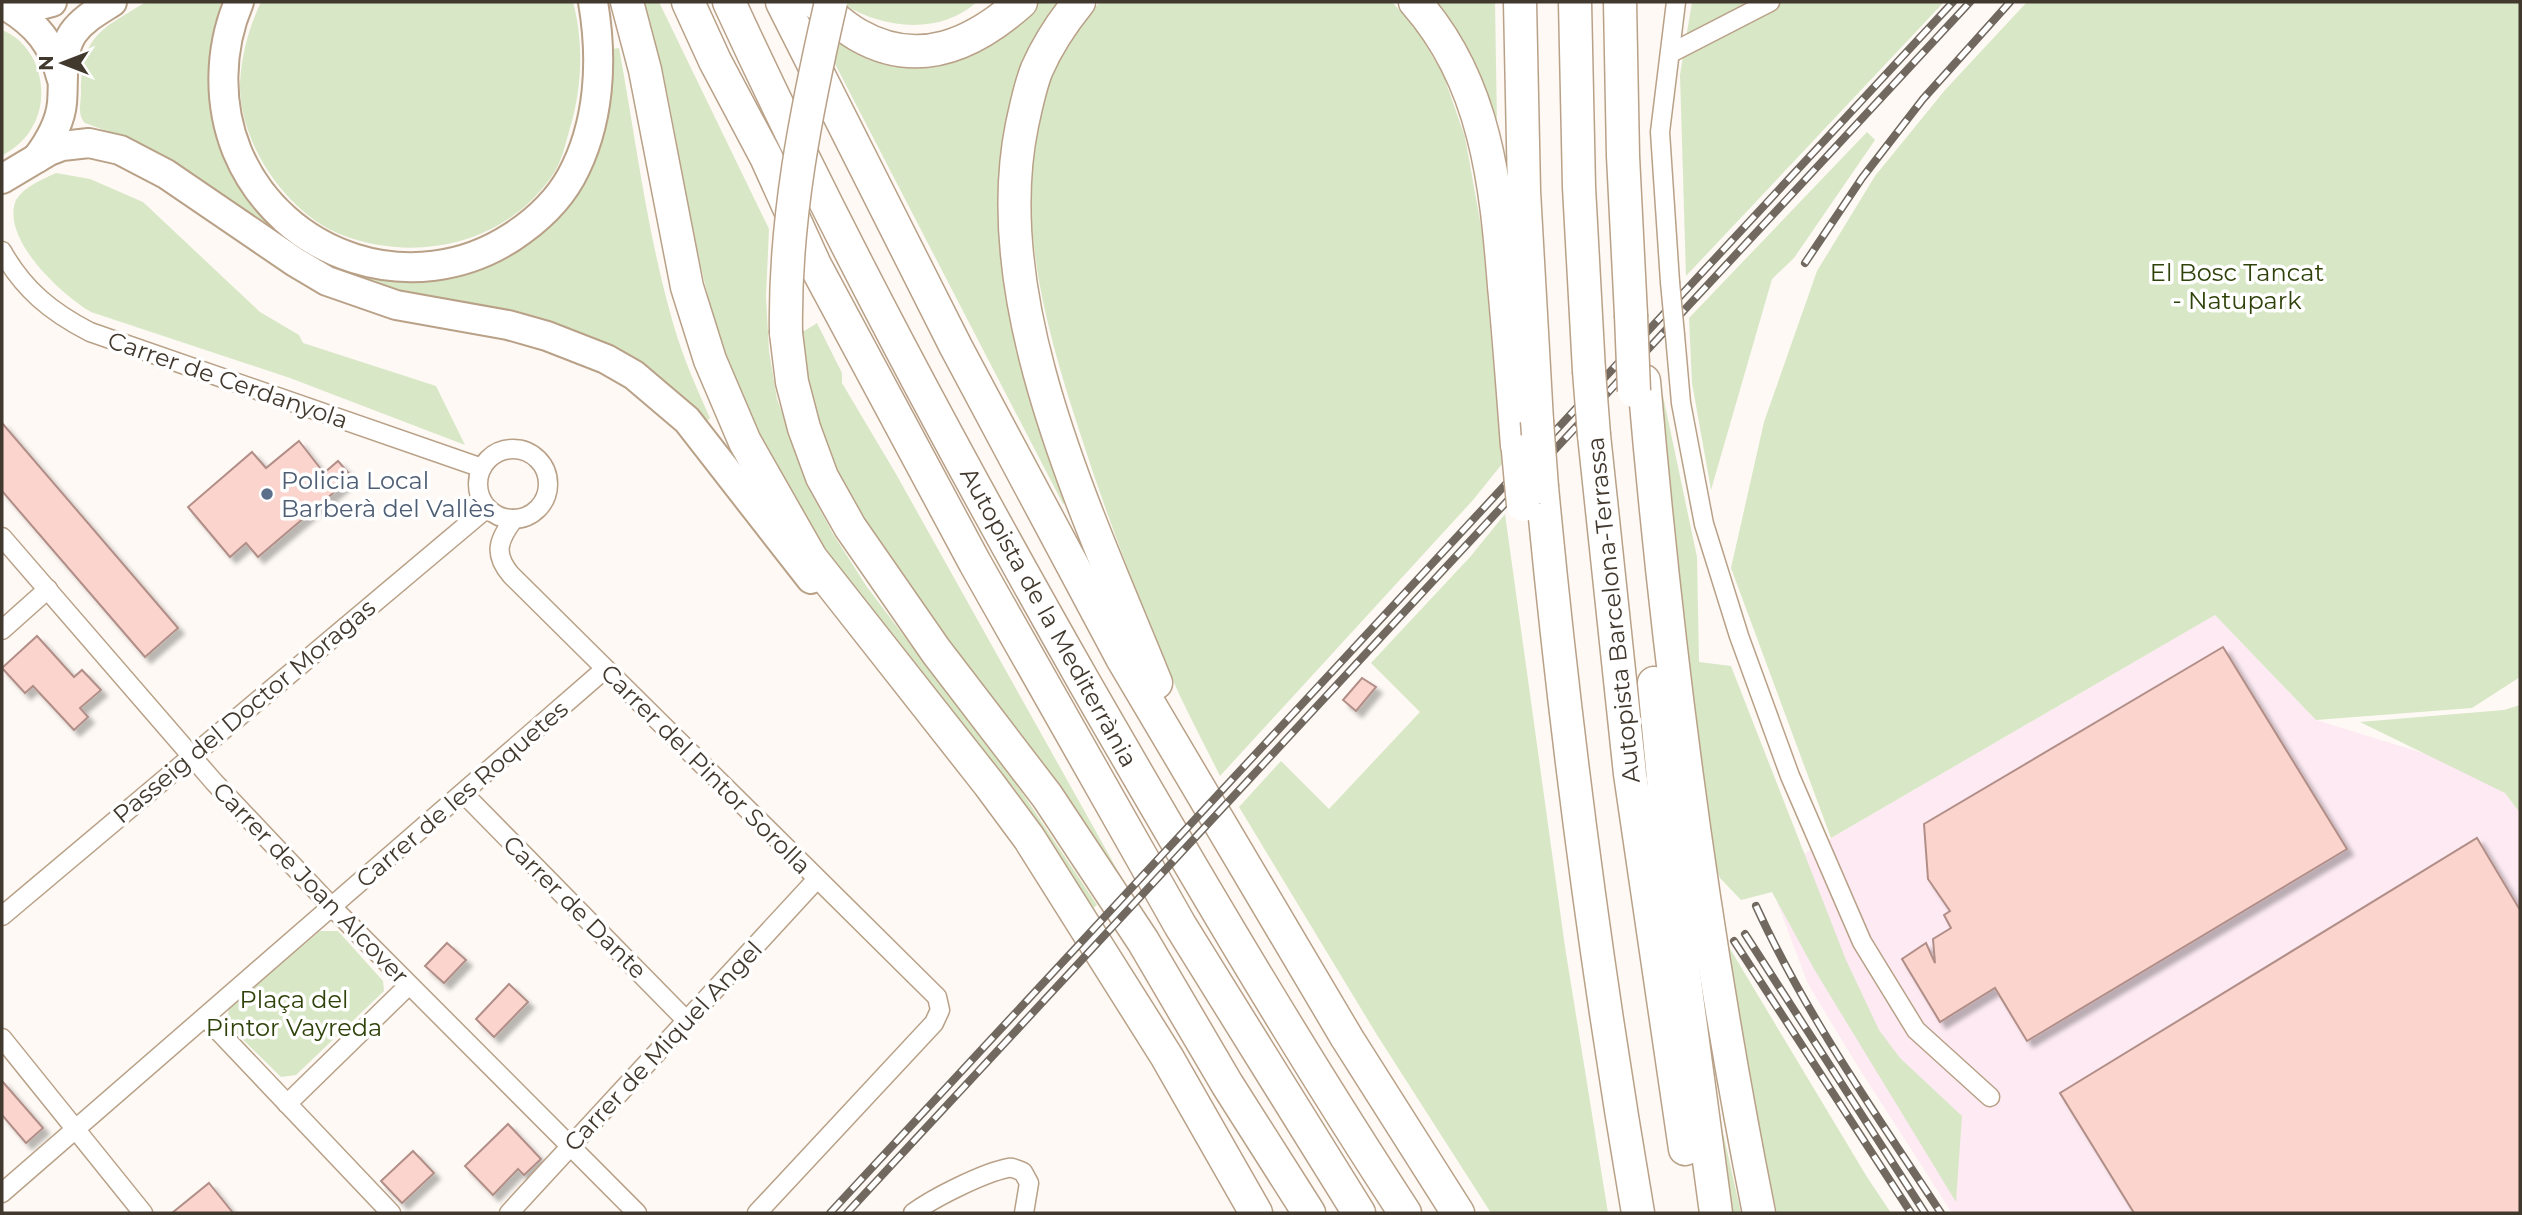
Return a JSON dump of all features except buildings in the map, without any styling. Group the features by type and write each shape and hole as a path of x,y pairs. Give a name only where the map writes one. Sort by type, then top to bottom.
{"highway":[{"path":"627,2 645,70 687,287 706,349 727,402 763,477 811,558 1029,838 1077,910 1121,986 1240,1213"},
{"name":"Autopista de la Mediterrània","path":"688,2 715,61 766,157 815,265 975,563 1180,925 1359,1213"},
{"name":"Autopista de la Mediterrània","path":"729,2 851,250 1003,540 1207,894 1405,1213"},
{"path":"782,2 956,347 1122,658 1347,1038 1458,1213"},
{"path":"815,2 858,35 879,45 900,49 939,49 965,41 984,32 1021,2"},
{"path":"831,2 807,117 786,257 786,333 792,382 804,428 822,477 850,527 936,651 1055,807 1143,940 1227,1084 1309,1213"},
{"path":"1079,2 1063,22 1036,72 1018,143 1014,216 1022,294 1042,377 1087,513 1199,788"},
{"path":"1415,2 1439,33 1455,62 1487,144 1500,236 1517,446 1533,496 1589,893 1638,1213"},
{"path":"1520,2 1524,191 1537,421 1533,496"},
{"name":"Autopista Barcelona-Terrassa","path":"1575,2 1579,174 1594,435 1630,774 1670,1061 1695,1213"},
{"path":"1620,2 1623,156 1665,824 1686,1005 1716,1213"},
{"path":"1639,386 1690,805 1717,991 1759,1213"},
{"path":"1121,986 1167,1057 1256,1213"}],"main road":[{"path":"5,6 33,7 52,2"},
{"path":"20,168 47,145 59,120 67,46 71,35 82,23 112,2"},
{"path":"239,2 227,40 223,72 224,105 231,137 256,186 271,207 290,224 325,247 361,261 421,268 450,265 479,255 505,241 531,224 552,204 570,179 592,122 597,88 598,53 593,2"},
{"path":"939,49 964,37 984,22 1003,2"},
{"path":"5,6 28,20 50,45 63,83"},
{"path":"20,168 62,146 89,143 120,150 166,174 327,281 396,305 467,316 547,336 606,359 634,375 687,420 896,686 939,720"}],"street":[{"path":"1676,2 1660,132 1681,402 1704,524 1739,636 1790,776 1862,942 1916,1030 1990,1097"},
{"path":"1671,53 1770,2"},
{"path":"2,197 20,168"},
{"name":"Carrer de Cerdanyola","path":"2,251 12,270 44,304 67,320 90,331 482,468"},
{"path":"507,450 523,451 537,459 546,473 547,489 541,504 530,515 514,519 504,518 487,508 478,489 482,468 492,456 507,450"},
{"name":"Passeig del Doctor Moragas","path":"2,916 487,508"},
{"name":"Carrer del Pintor Sorolla","path":"514,519 500,543 503,566 937,997 940,1010 934,1023 757,1213"},
{"name":"Carrer de Joan Alcover","path":"2,537 190,756 332,907 637,1213"},
{"path":"2,630 48,589"},
{"name":"Carrer de les Roquetes","path":"2,1193 605,669"},
{"name":"Carrer de Dante","path":"463,793 687,1021"},
{"name":"Carrer de Miquel Angel","path":"509,1213 817,878"},
{"path":"287,1104 409,985"},
{"path":"205,1017 391,1213"},
{"path":"2,1038 143,1213"},
{"path":"914,1213 925,1204 1011,1167 1023,1171 1029,1183 1024,1213"}],"shaded area":[{"path":"2215,615 2316,720 2471,768 2505,793 2520,813 2520,1213 1952,1213 1808,984 1776,899 1797,858"}],"green space":[{"path":"146,2 229,2 216,48 263,213 437,277 469,272 494,263 522,244 595,154 608,114 611,49 619,48 649,221 664,289 681,347 710,418 705,423 638,363 598,341 552,323 381,290 327,269 140,146 85,123 80,112 82,73 90,46 106,27"},
{"path":"261,2 573,2 579,33 579,81 570,128 562,157 554,173 535,197 512,216 487,231 459,241 430,247 371,244 321,225 285,193 270,173 257,152 242,107 242,63 246,42"},
{"path":"641,2 659,2 769,229 766,297 769,351 777,399 812,494 833,534 867,587 1019,788 1097,905 1091,910 805,524 764,446 737,386 707,293 661,64"},
{"path":"846,2 977,2 946,20 912,25 877,19 845,5"},
{"path":"1040,2 1061,2 1012,118 1067,501 1063,504 833,60 838,41 882,61 925,66 946,63 989,46 1009,32"},
{"path":"1100,2 1392,2 1415,27 1443,74 1465,137 1482,232 1502,464 1473,500 1220,776 1169,671 1111,523 1062,377 1036,260 1031,201 1034,147 1039,120 1055,69 1082,22"},
{"path":"1434,2 1495,2 1497,126 1492,123"},
{"path":"1692,2 1944,2 1686,276 1680,75"},
{"name":"El Bosc Tancat - Natupark","path":"2027,2 2520,2 2520,677 2472,708 2316,720 2215,615 1831,838 1731,568 1764,422 1817,271 1875,176 1945,90"},
{"path":"2,30 26,47 34,60 39,74 41,103 30,131 18,145 2,156"},
{"path":"1867,132 1875,140 1794,258 1772,279 1711,490 1692,383 1689,318"},
{"path":"56,173 90,179 143,202 260,312 299,335 303,343 436,386 465,445 290,378 91,312 65,293 37,265 17,232 13,215 16,200 34,184"},
{"path":"817,323 842,373 842,383 896,474 1123,880 1117,886 907,596 820,445 798,335"},
{"path":"1662,391 1697,557 1699,662 1731,666 1846,960 1879,1030 1900,1058 1962,1116 1956,1202 1814,969 1772,892 1741,900 1720,878 1713,860 1678,614"},
{"path":"1505,514 1565,947 1608,1213 1491,1213 1377,1035 1239,807 1281,761 1329,809 1420,712 1371,663 1470,557"},
{"path":"2520,705 2520,813 2505,793 2360,722 2504,710"},
{"name":"Plaça del Pintor Vayreda","path":"320,931 338,931 383,981 384,991 296,1075 281,1077 227,1024 229,1008"},
{"path":"1723,937 1891,1213 1777,1213 1749,1083"},
{"path":"1710,1075 1741,1213 1728,1213"}],"railway":[{"path":"830,1213 1953,2"},
{"path":"847,1213 1970,2"},
{"path":"1805,263 1862,178 1923,99 2010,2"},
{"path":"1756,906 1819,1025 1941,1213"},
{"path":"1745,934 1925,1213"},
{"path":"1734,941 1911,1213"}],"place":[{"name":"Policia Local Barberà del Vallès","path":"267,494"}]}
